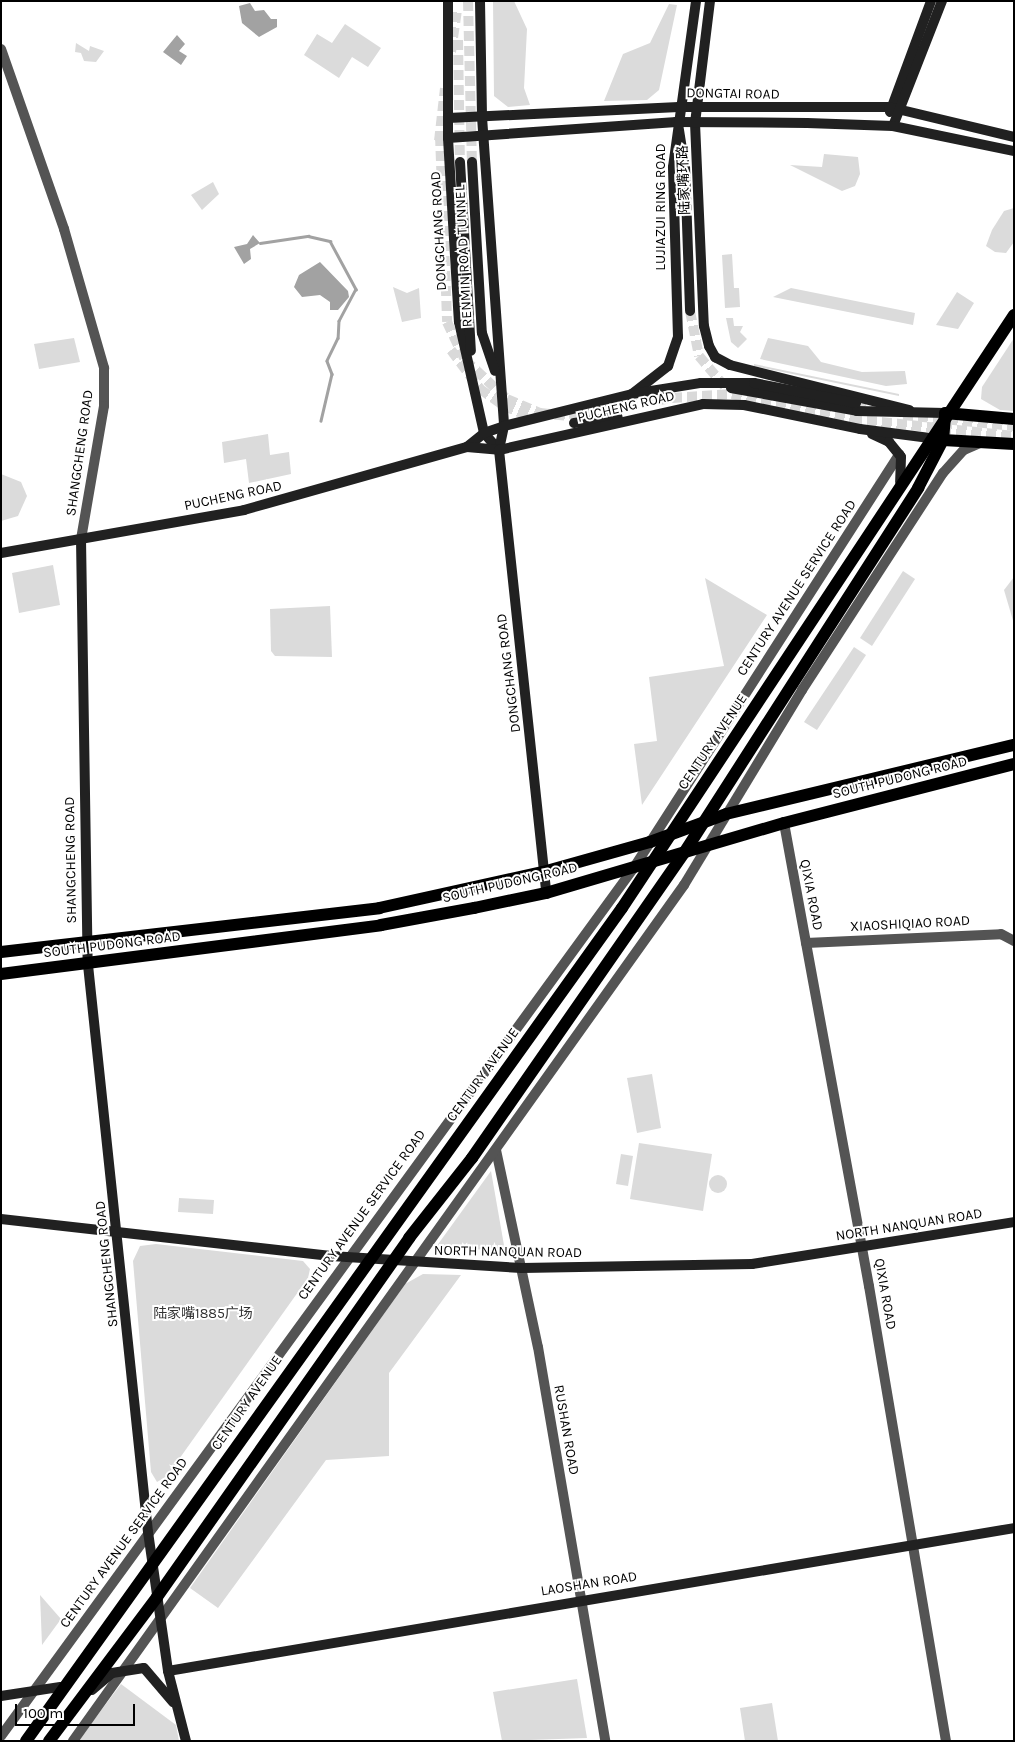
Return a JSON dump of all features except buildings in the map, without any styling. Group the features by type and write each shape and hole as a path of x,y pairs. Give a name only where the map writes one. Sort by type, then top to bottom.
{"main road":[{"name":"CENTURY AVENUE","path":"26,1741 60,1687 369,1260 651,863 945,413 1014,315"},
{"path":"49,1741 157,1597 392,1262 472,1158 684,853 897,523 943,440 945,413 1014,419"},
{"path":"943,440 1014,444"},
{"name":"SOUTH PUDONG ROAD","path":"1,952 87,944 379,908 543,872 650,842 726,814 1014,745"},
{"name":"SOUTH PUDONG ROAD","path":"1,974 88,965 382,925 546,893 633,869 784,823 1014,764"}],"street":[{"name":"DONGCHANG ROAD","path":"448,1 448,138 459,322 484,433"},
{"name":"DONGCHANG ROAD","path":"480,1 482,117 497,376 504,426 499,450 546,893"},
{"name":"LUJIAZUI RING ROAD","path":"632,394 668,366 678,337 673,167 676,122 696,1"},
{"name":"陆家嘴环路","path":"710,1 695,109 695,123 704,326 715,357"},
{"path":"893,126 889,107 931,1"},
{"path":"893,126 942,1"},
{"name":"SHANGCHENG ROAD","path":"1,49 64,229 104,368 104,406 81,539 88,965 118,1230 148,1532 168,1670 186,1741"},
{"name":"DONGTAI ROAD","path":"448,118 679,107 695,109 889,107 1014,137"},
{"name":"DONGTAI ROAD","path":"448,138 483,134 676,122 893,126 1014,152"},
{"path":"676,122 685,166 690,311"},
{"name":"RENMIN ROAD TUNNEL","path":"460,162 476,392"},
{"name":"RENMIN ROAD TUNNEL","path":"472,162 482,333 497,376"},
{"path":"715,357 732,373 754,383 856,403"},
{"path":"715,357 755,372 909,410"},
{"path":"685,386 754,383"},
{"path":"685,386 745,390 857,411 909,410 945,413"},
{"name":"PUCHENG ROAD","path":"467,447 484,433 504,426 632,394 685,386"},
{"name":"PUCHENG ROAD","path":"1,553 244,510 467,447 499,450 703,404 744,405 860,430"},
{"path":"574,423 690,407"},
{"path":"860,430 943,440"},
{"path":"860,430 880,437 899,454 900,482"},
{"path":"484,433 499,450"},
{"path":"73,1741 161,1622 684,885 726,814 943,473 964,450 989,443"},
{"name":"CENTURY AVENUE SERVICE ROAD","path":"1,1736 347,1258 633,869 899,454"},
{"path":"684,853 726,814"},
{"name":"QIXIA ROAD","path":"784,823 862,1246 946,1741"},
{"name":"XIAOSHIQIAO ROAD","path":"806,943 1001,934 1014,941"},
{"path":"472,1158 496,1150"},
{"name":"RUSHAN ROAD","path":"496,1150 522,1268 583,1599 605,1741"},
{"name":"NORTH NANQUAN ROAD","path":"1,1219 118,1230 347,1258 522,1268 730,1266 1014,1222"},
{"name":"LAOSHAN ROAD","path":"168,1670 1014,1528"},
{"path":"49,1741 93,1688 128,1667 144,1668 155,1676 177,1707"},
{"path":"1,1696 60,1687"}],"green space":[{"path":"493,1 514,1 527,29 524,88 530,105 508,107 494,96"},
{"path":"669,4 677,5 659,90 647,100 604,101 623,54 650,43"},
{"path":"345,24 381,48 368,67 352,57 339,78 304,55 317,34 332,43"},
{"path":"76,43 89,51 90,46 104,51 96,62 84,61 81,53 75,52"},
{"path":"824,154 858,157 860,174 855,186 842,191 790,165 822,167"},
{"path":"213,182 219,194 202,210 191,195"},
{"path":"1014,208 1014,242 1006,253 995,252 986,246 992,230 1004,211"},
{"path":"732,254 734,288 739,288 740,307 725,308 722,255"},
{"path":"393,287 407,293 419,288 421,318 402,322"},
{"path":"791,288 915,313 913,325 773,297"},
{"path":"957,292 974,303 958,329 936,325"},
{"path":"726,318 733,318 734,326 743,326 740,332 747,339 738,348 731,342"},
{"path":"74,338 80,362 39,369 34,344"},
{"path":"768,338 808,346 821,362 862,372 905,371 907,384 886,386 760,359"},
{"path":"1014,338 1014,411 1000,410 981,399 982,387"},
{"path":"754,364 899,394 899,396 754,366"},
{"path":"268,434 270,455 289,452 291,474 249,483 246,459 224,463 222,442"},
{"path":"1,474 21,482 27,496 18,516 1,521"},
{"path":"53,565 60,605 19,613 12,573"},
{"path":"903,571 915,579 872,646 860,638"},
{"path":"1014,577 1014,624 1004,590"},
{"path":"705,578 767,615 642,805 634,744 657,741 649,677 724,666"},
{"path":"330,606 332,657 275,656 271,651 270,609"},
{"path":"854,647 866,655 817,730 804,722"},
{"path":"652,1074 661,1128 637,1133 627,1078"},
{"path":"639,1143 712,1154 703,1211 630,1199"},
{"path":"621,1154 633,1156 628,1186 616,1184"},
{"path":"491,1171 505,1251 436,1247"},
{"path":"718,1175 724,1178 727,1184 724,1190 718,1193 712,1190 709,1184 712,1178"},
{"path":"179,1198 214,1200 213,1214 178,1212"},
{"name":"陆家嘴1885广场","path":"156,1244 303,1261 310,1269 308,1278 167,1476 157,1482 151,1472 133,1261 140,1246"},
{"path":"423,1274 461,1275 389,1373 389,1456 326,1460 218,1608 190,1588 405,1284"},
{"path":"40,1595 61,1619 42,1645"},
{"path":"577,1679 587,1738 502,1741 493,1692"},
{"path":"121,1684 176,1725 179,1741 78,1741"},
{"path":"772,1703 778,1741 745,1741 740,1708"}],"shaded area":[{"path":"250,3 255,11 264,10 271,19 277,19 277,27 259,37 242,23 239,6"},
{"path":"177,35 185,44 179,51 187,56 181,65 163,52"},
{"path":"253,235 260,243 250,249 251,259 244,264 234,247 247,244"},
{"path":"320,262 348,291 349,297 338,310 330,310 330,302 320,295 302,297 294,287 299,275"}],"waterway":[{"path":"260,243 308,236 330,241 356,289 339,321 338,338 327,361 332,374 321,421"}],"tunnel":[{"path":"468,1 472,162"},
{"path":"451,52 457,10"},
{"path":"458,40 460,162"},
{"path":"439,141 445,88"},
{"path":"440,136 447,322 465,360 507,399 540,413 569,416 672,398 732,394 852,419 1014,436"},
{"path":"690,311 699,356 725,387"},
{"path":"451,350 480,389 504,406 536,419"},
{"path":"856,403 879,409"},
{"path":"903,415 1014,426"}]}
